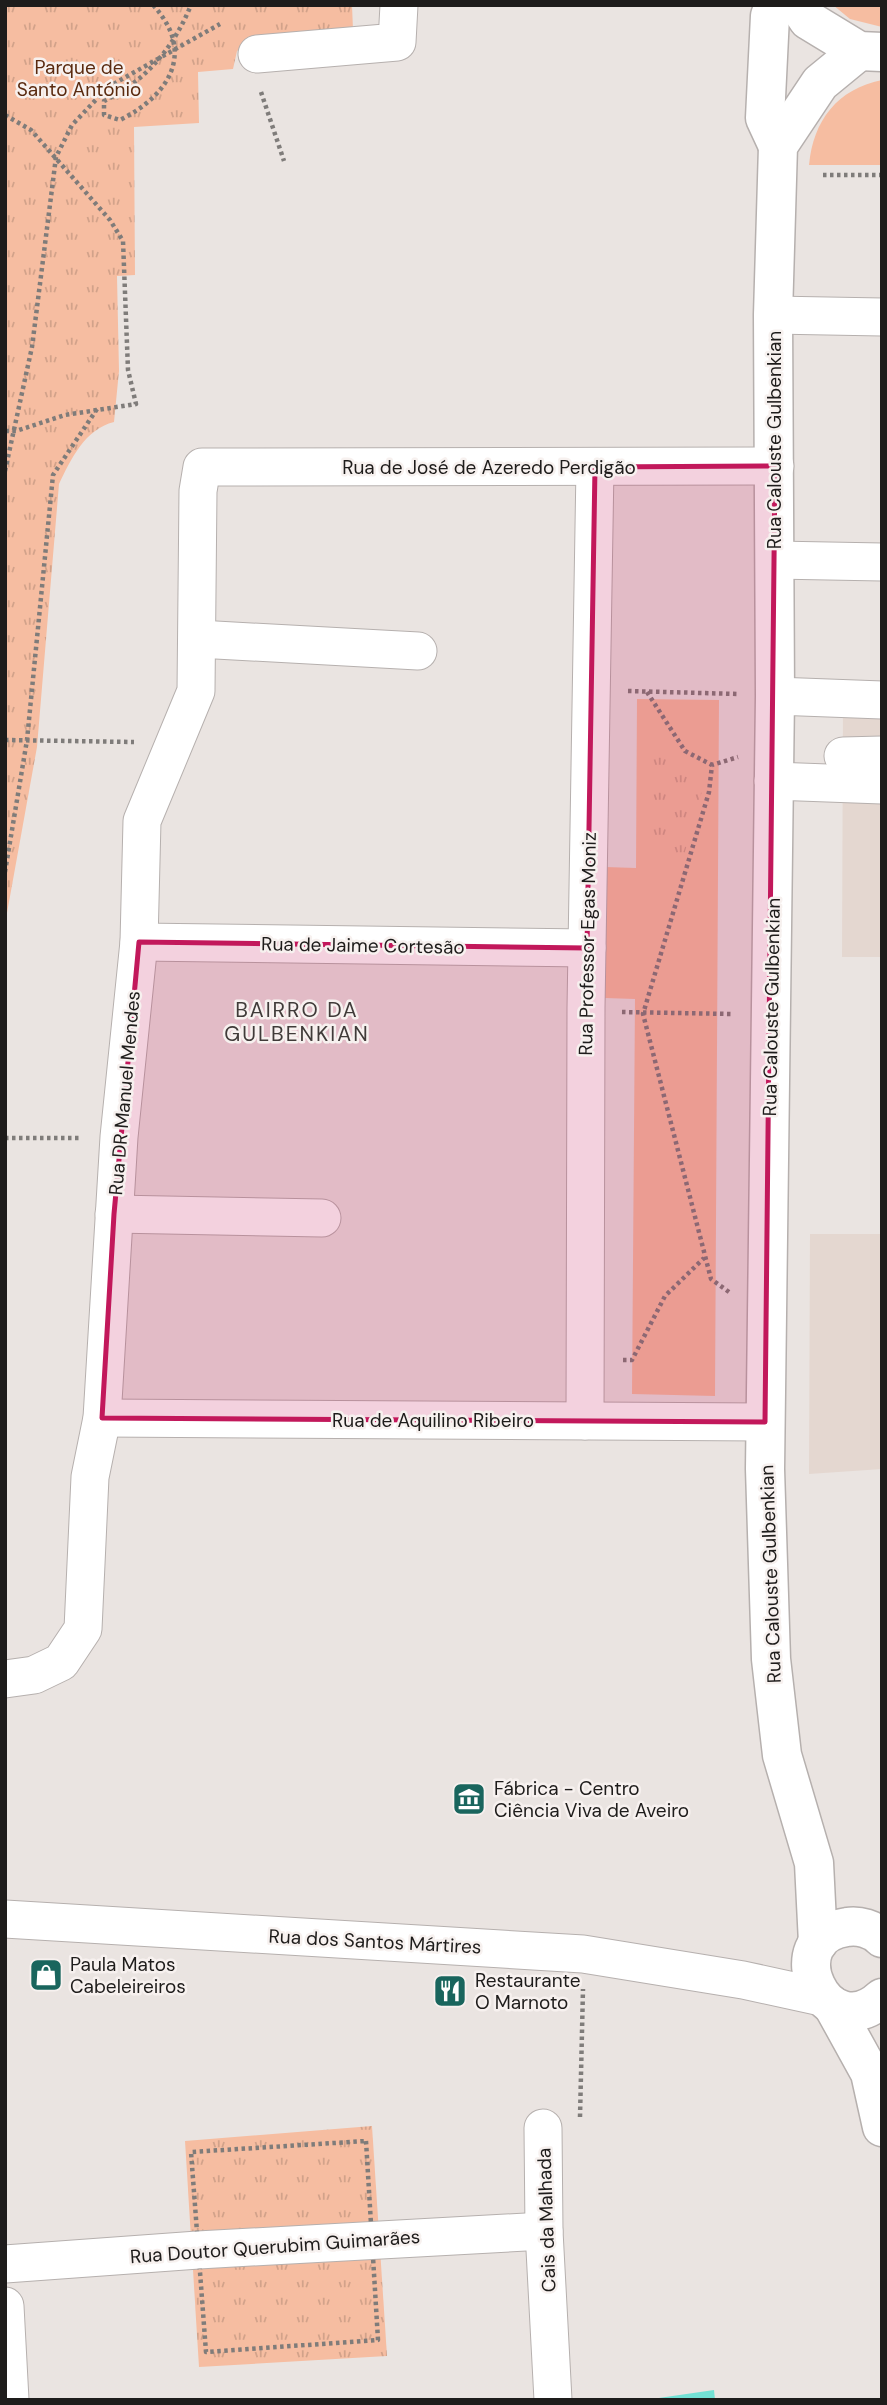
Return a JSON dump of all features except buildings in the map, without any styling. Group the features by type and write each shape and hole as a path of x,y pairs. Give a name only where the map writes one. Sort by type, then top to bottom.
{"main road":[{"path":"774,5 770,16 765,118 778,146"},
{"path":"797,5 808,20 870,51"},
{"path":"778,146 820,83 870,51"},
{"name":"Rua Calouste Gulbenkian","path":"778,146 774,315 775,560 757,695 773,781 765,1422 771,1659 782,1755 814,1863 815,1949 810,1971 870,2074"},
{"name":"Rua Calouste Gulbenkian","path":"814,1863 877,1934"},
{"path":"815,1949 839,1928 877,1934"},
{"path":"827,2001 847,2011 862,2010 882,1998"},
{"path":"882,2013 870,2074 882,2127"}],"street":[{"path":"257,54 397,42 399,5"},
{"path":"774,315 882,317"},
{"name":"Rua de José de Azeredo Perdigão","path":"202,467 775,466"},
{"name":"Rua DR Manuel Mendes","path":"5,1679 34,1675 61,1662 83,1629 90,1477 102,1418 119,1137 139,942 142,821 196,691 198,491 202,467"},
{"name":"Rua Professor Egas Moniz","path":"586,1421 586,1008 596,467"},
{"path":"775,560 882,562"},
{"path":"198,639 418,651"},
{"path":"757,695 882,700"},
{"path":"844,756 882,755"},
{"path":"773,781 882,785"},
{"name":"Rua de Jaime Cortesão","path":"139,942 587,948"},
{"path":"114,1214 322,1218"},
{"name":"Rua de Aquilino Ribeiro","path":"102,1418 765,1422"},
{"name":"Rua dos Santos Mártires","path":"5,1919 583,1954 743,1980 827,2001"},
{"name":"Rua dos Santos Mártires","path":"743,1980 815,1949"},
{"name":"Cais da Malhada","path":"543,2128 544,2231 553,2400"},
{"name":"Rua Doutor Querubim Guimarães","path":"5,2264 372,2239 544,2231"},
{"path":"5,2306 10,2400"}],"path":[{"path":"153,5 168,22 171,32 173,42 176,52 170,75 162,92 143,108 120,120 104,115 104,101 130,88 155,65 168,47 174,39 181,30 191,5"},
{"path":"5,471 16,431 32,347 56,157 72,125 108,87 220,24"},
{"path":"257,54 261,94 284,161"},
{"path":"5,115 31,130 110,220 123,241 128,370 136,404 65,415 16,431 5,431"},
{"path":"822,174 882,175"},
{"path":"5,872 27,740 52,475 97,409"},
{"path":"625,690 757,695"},
{"path":"646,691 685,751 712,765 738,757"},
{"path":"5,740 175,743"},
{"path":"712,765 709,792 643,1014 710,1279 730,1293"},
{"path":"586,1008 643,1014 733,1014"},
{"path":"5,1138 119,1137"},
{"path":"620,1360 632,1360 665,1296 704,1258"},
{"name":"Cais da Malhada","path":"543,2128 580,2130 583,1954"}],"highlighted area":[{"path":"775,466 765,1422 102,1418 114,1214 139,942 587,948 595,467"}],"shaded area":[{"path":"882,710 882,957 842,957 843,711"},
{"path":"810,1234 882,1234 882,1469 809,1474"}],"green space":[{"name":"Parque de Santo António","path":"5,5 352,5 353,30 255,36 237,51 233,69 198,72 199,123 134,127 135,275 117,276 119,371 114,422 87,438 74,455 59,484 37,747 5,924"},
{"path":"833,5 882,5 882,27 850,19"},
{"path":"882,80 882,165 809,165 816,134 830,109 852,91"},
{"path":"637,699 719,700 715,1396 632,1394 635,999 605,998 605,867 636,868"},
{"path":"667,736 702,791 684,855 649,855 650,749"},
{"path":"372,2126 387,2356 199,2367 185,2141"}],"water":[{"path":"714,2390 715,2400 645,2400"}],"place":[{"name":"Fábrica - Centro Ciência Viva de Aveiro","path":"469,1799"},
{"name":"Paula Matos Cabeleireiros","path":"46,1975"},
{"name":"Restaurante O Marnoto","path":"450,1991"}],"district":[{"name":"BAIRRO DA GULBENKIAN","path":"297,1022"}]}
